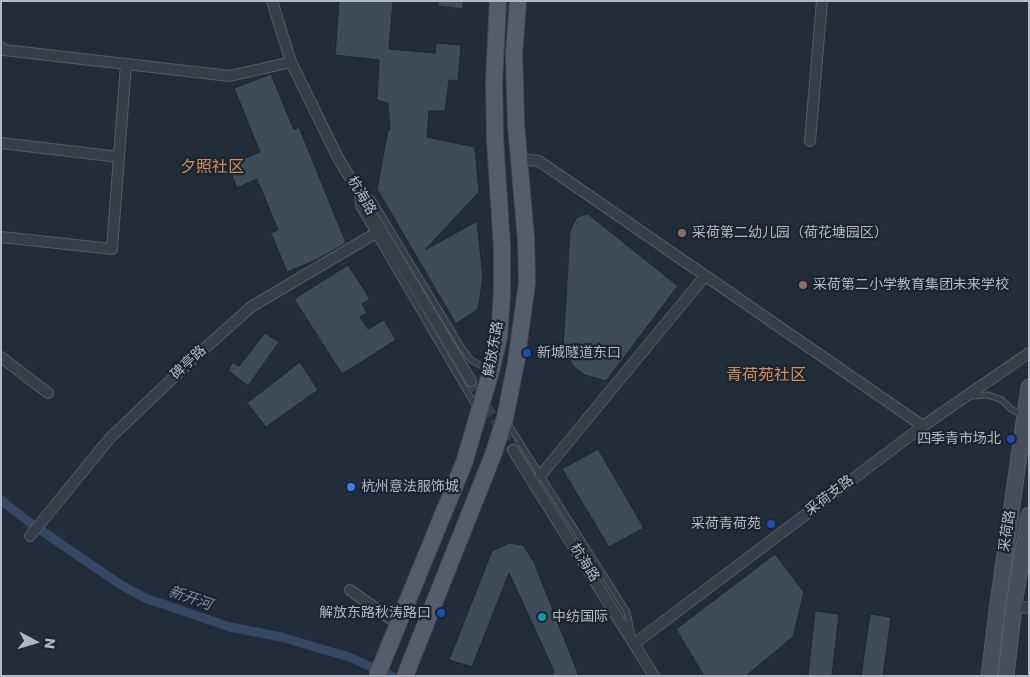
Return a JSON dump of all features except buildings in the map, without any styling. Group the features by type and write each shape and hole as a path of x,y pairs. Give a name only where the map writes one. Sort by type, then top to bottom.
{"main road":[{"name":"解放东路","path":"377,676 464,463 491,371 498,337 502,294 502,247 495,139 494,81 498,1"},
{"name":"解放东路","path":"407,671 493,455 505,418 516,363 527,283 526,238 516,124 514,54 518,1"},
{"name":"采荷路","path":"989,676 1029,386"},
{"name":"采荷路","path":"1006,676 1022,607 1029,515"}],"street":[{"name":"杭海路","path":"272,1 291,62 337,156 357,189 378,232 471,380"},
{"path":"810,141 822,1"},
{"path":"1,47 4,50 230,76 291,62"},
{"path":"1,237 112,250 126,64"},
{"path":"1,143 119,157"},
{"path":"520,159 539,161 923,426"},
{"name":"碑亭路","path":"30,536 110,438 251,307 378,232"},
{"path":"541,475 706,276"},
{"name":"采荷支路","path":"634,644 923,426 1029,352"},
{"path":"1,356 48,393"},
{"name":"杭海路","path":"513,450 654,676"},
{"path":"350,590 399,625"}],"lane":[{"path":"357,189 372,199 462,348 471,360 491,371"},
{"path":"378,232 479,413"},
{"path":"966,397 988,395 1002,400 1024,417"},
{"path":"505,418 627,612 634,644"}],"waterway":[{"name":"新开河","path":"1,500 29,522 121,585 145,598 230,627 281,637 349,657 392,676"}],"tunnel":[{"path":"471,381 513,450"}],"place":[{"name":"采荷第二幼儿园（荷花塘园区）","path":"682,233"},
{"name":"采荷第二小学教育集团未来学校","path":"803,285"},
{"name":"新城隧道东口","path":"527,353"},
{"name":"四季青市场北","path":"1011,439"},
{"name":"杭州意法服饰城","path":"351,487"},
{"name":"采荷青荷苑","path":"771,524"},
{"name":"解放东路秋涛路口","path":"441,613"},
{"name":"中纺国际","path":"542,617"}],"district":[{"name":"夕照社区","path":"212,168"},
{"name":"青荷苑社区","path":"766,376"}]}
